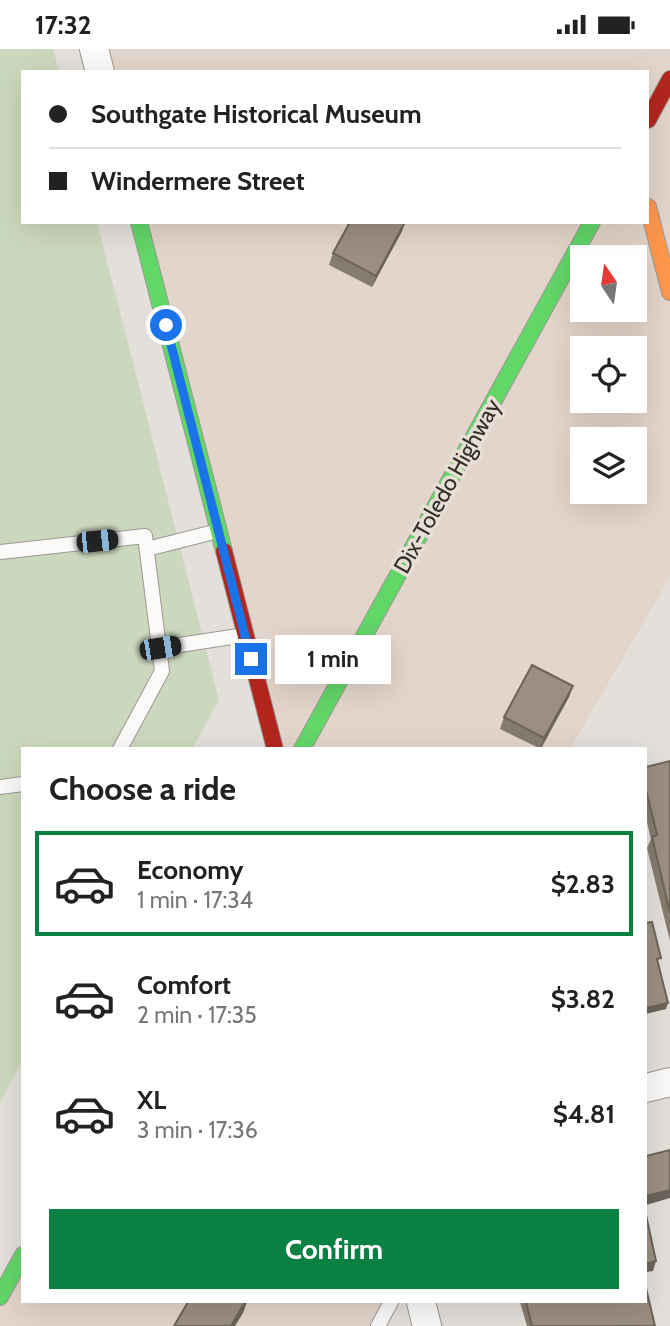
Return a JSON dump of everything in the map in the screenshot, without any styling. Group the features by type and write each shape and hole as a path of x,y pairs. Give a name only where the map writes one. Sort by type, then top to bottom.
{"main road":[{"path":"649,118 670,79"},
{"path":"649,211 670,292"},
{"path":"140,224 274,747"},
{"name":"Dix-Toledo Highway","path":"303,747 591,224"}],"street":[{"path":"94,49 99,70"},
{"path":"647,1088 670,1082"},
{"path":"421,1303 427,1326"}],"lane":[{"path":"147,549 219,531"},
{"path":"0,552 145,535 162,671 121,747"},
{"path":"160,648 246,635"},
{"path":"0,787 21,784"},
{"path":"378,1326 390,1303"}],"shaded area":[{"path":"94,49 670,49 670,577 571,747 274,747 140,224 649,224 649,70 99,70"},
{"path":"21,1259 21,1303 390,1303 378,1326 0,1326 0,1297"}],"green space":[{"path":"0,49 53,49 58,70 21,70 21,224 98,224 219,700 193,747 21,747 21,1064 0,1102"}],"building":[{"path":"349,224 404,224 376,276 333,253"},
{"path":"532,665 573,686 544,738 504,717"},
{"path":"670,761 670,913 652,837 657,835 647,794 647,767"},
{"path":"652,922 661,958 657,959 668,1003 647,1008 647,923"},
{"path":"670,1150 670,1190 647,1196 647,1156"},
{"path":"647,1220 656,1261 647,1264"},
{"path":"647,1292 655,1326 532,1326 526,1303 647,1303"},
{"path":"187,1303 244,1303 231,1326 174,1326"}],"traffic: fast":[{"path":"140,224 224,551"},
{"path":"303,747 591,224"},
{"path":"0,1297 21,1259"}],"traffic: slow":[{"path":"649,211 670,292"}],"traffic: jam":[{"path":"649,118 670,79"},
{"path":"224,551 274,747"}],"route":[{"path":"166,325 251,659"}]}
